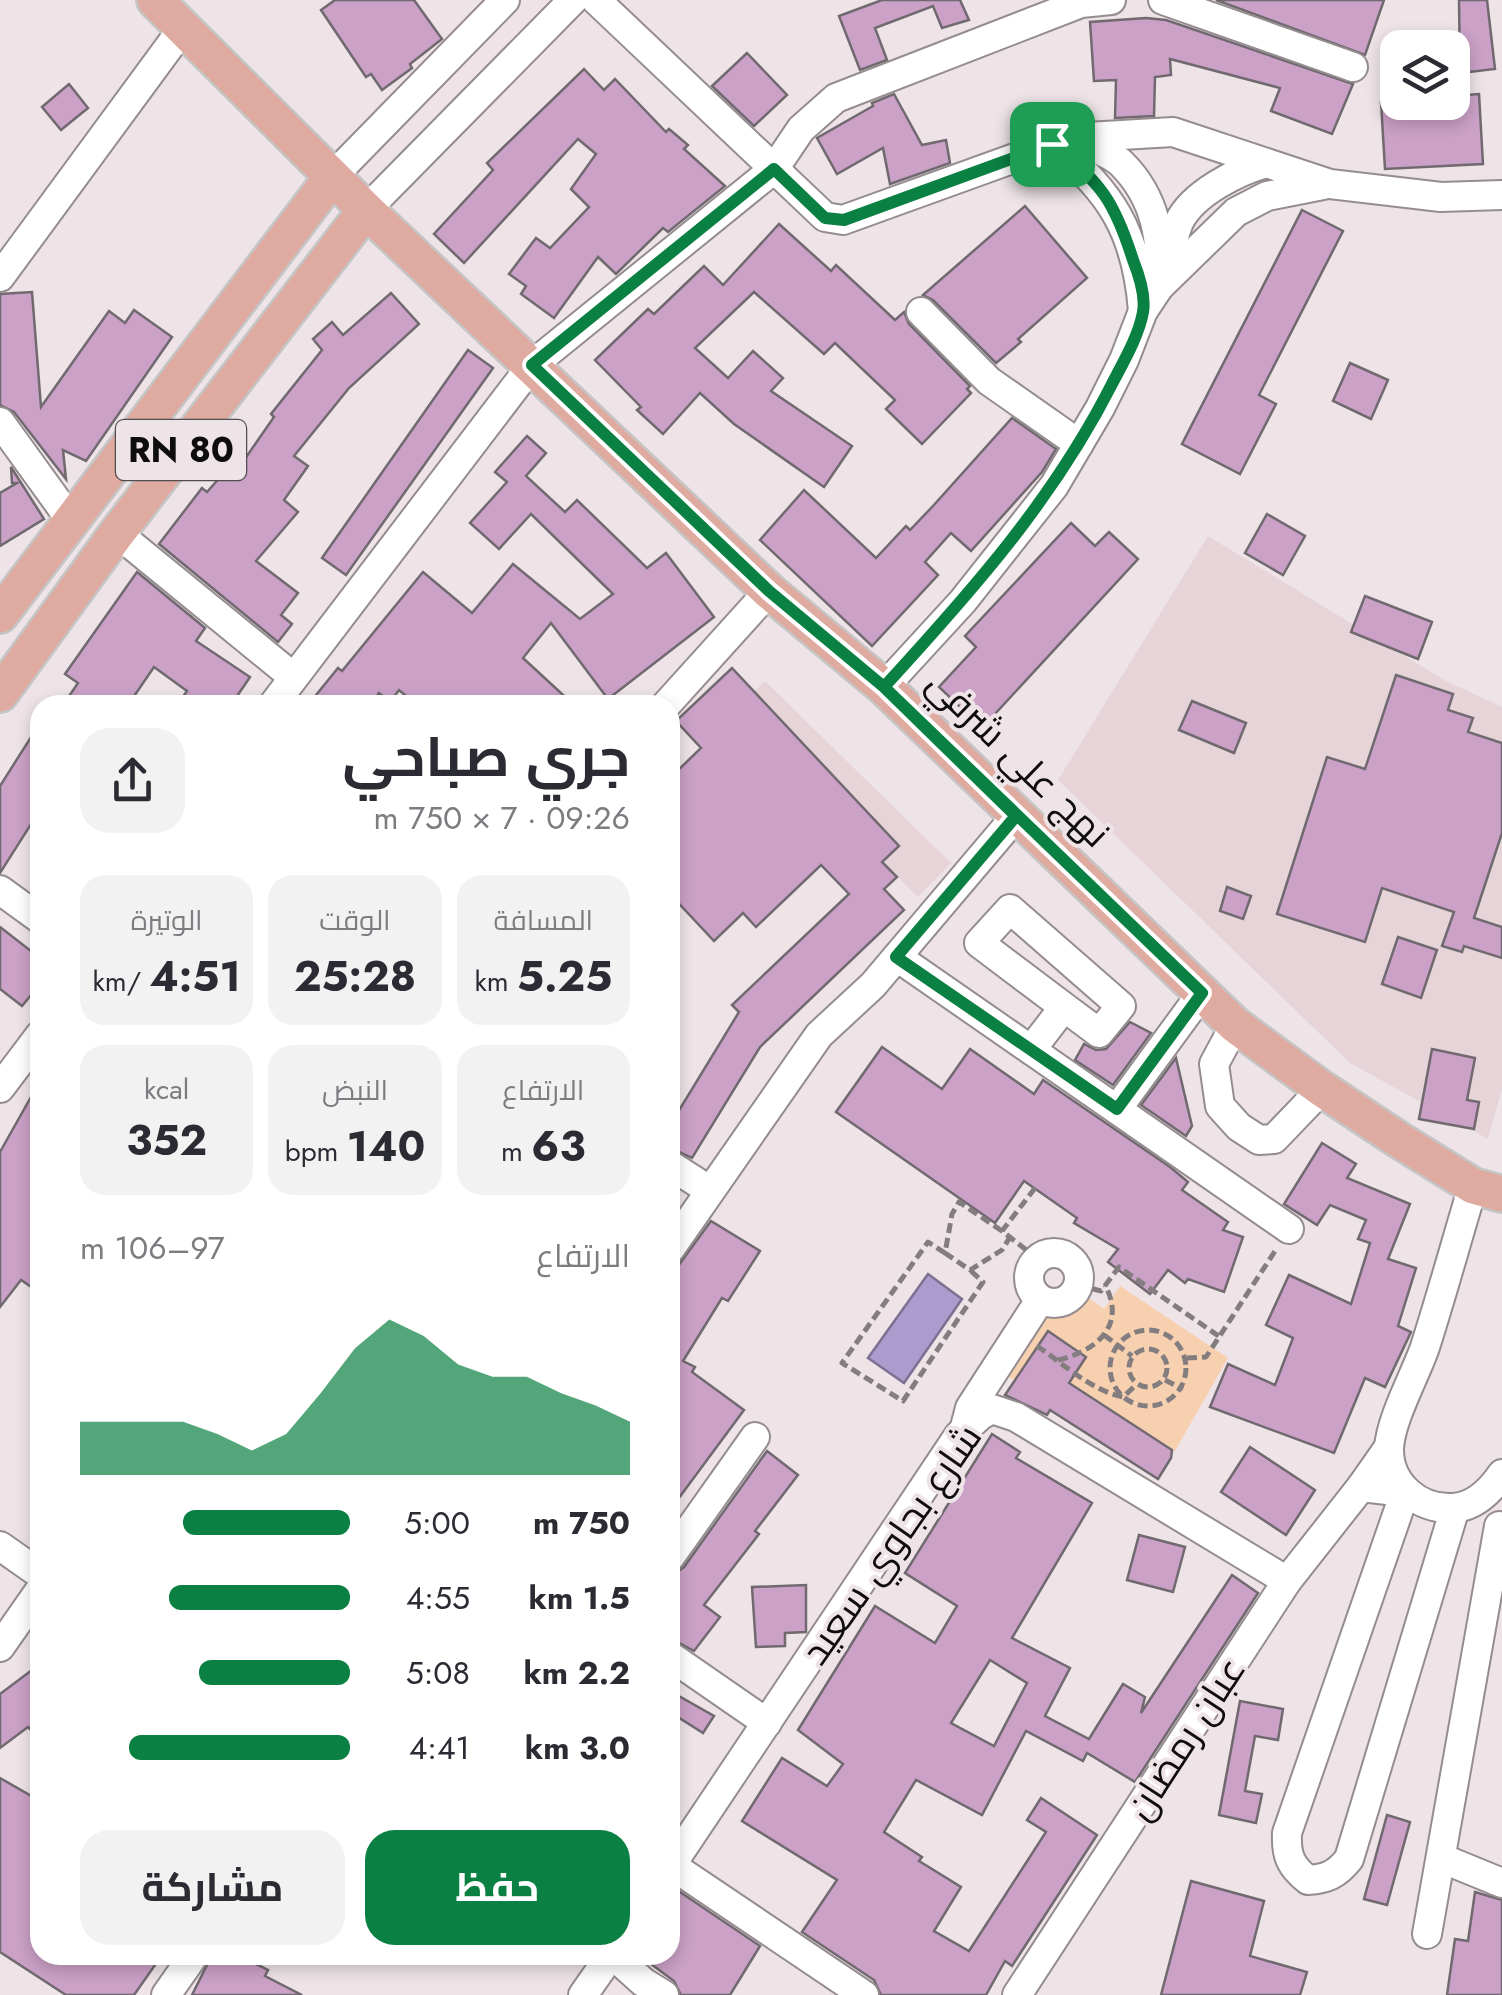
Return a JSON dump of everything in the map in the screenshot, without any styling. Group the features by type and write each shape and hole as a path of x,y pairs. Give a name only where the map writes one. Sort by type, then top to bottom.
{"main road":[{"name":"نهج علي شرفي","path":"155,0 366,210 769,591 884,687 1235,1024 1322,1090 1488,1190"},
{"name":"RN 80","path":"0,615 332,177"},
{"name":"RN 80","path":"0,694 117,533 366,210"}],"street":[{"path":"332,177 505,0"},
{"path":"366,210 573,0"},
{"path":"596,0 825,218 844,220 1061,141 1173,132 1330,184 1441,197 1502,195"},
{"path":"279,695 532,365 774,169 801,129 836,98 1081,3 1111,0"},
{"path":"1163,0 1354,67"},
{"path":"0,277 183,28"},
{"path":"1061,141 1120,161 1138,184 1160,233 1159,287"},
{"path":"1061,141 1117,211 1141,282 1143,312"},
{"path":"1159,287 1180,219 1215,185 1266,163"},
{"path":"884,687 962,601 1054,486 1124,360 1143,312 1159,287 1236,212 1266,196 1330,184"},
{"path":"921,312 989,380 1079,444"},
{"path":"0,422 70,519"},
{"path":"117,533 292,676"},
{"path":"675,695 769,591"},
{"path":"680,1234 819,1035 873,985 1016,816"},
{"path":"0,890 30,912"},
{"path":"1010,909 1121,1006 1100,1033 1064,1007 979,943 1010,909"},
{"path":"896,957 1290,1229"},
{"path":"1117,1109 1202,993"},
{"path":"1031,1050 1064,1007"},
{"path":"1235,1024 1214,1064 1220,1106 1240,1128 1259,1140 1274,1139 1322,1090"},
{"path":"0,1088 30,1048"},
{"path":"680,1171 709,1190"},
{"name":"عبان رمضان","path":"1018,1995 1286,1581 1390,1447 1424,1348 1488,1190"},
{"path":"1055,1252 1068,1256 1091,1285 1066,1301 1052,1304 1040,1300 1031,1290 1028,1277 1038,1258 1055,1252"},
{"path":"964,1429 970,1408 1040,1300"},
{"name":"شارع بجاوي سعيد","path":"680,1853 964,1429 992,1409 1016,1417 1286,1581"},
{"path":"680,1543 754,1437"},
{"path":"1390,1447 1393,1472 1405,1492 1288,1832 1286,1853 1294,1868 1308,1880 1324,1879 1339,1871 1349,1859 1464,1505 1502,1474"},
{"path":"1360,1487 1405,1492 1428,1505 1464,1505 1500,1517 1427,1934"},
{"path":"0,1546 30,1567"},
{"path":"0,1648 30,1604"},
{"path":"680,1663 767,1723"},
{"path":"1441,1858 1502,1883"},
{"path":"680,1872 864,1995"},
{"path":"166,1995 187,1965"},
{"path":"583,1995 605,1965"},
{"path":"623,1965 664,1995"}],"path":[{"path":"1002,1231 1035,1188"},
{"path":"944,1254 958,1202 1038,1258"},
{"path":"1187,1358 1206,1357 1290,1229"},
{"path":"970,1270 1002,1250 1010,1238"},
{"path":"928,1242 944,1254 983,1282 904,1400 842,1363 928,1242"},
{"path":"1057,1360 1090,1348 1104,1335 1113,1306 1091,1285 1120,1267 1220,1336"},
{"path":"1138,1329 1168,1333 1187,1358 1183,1389 1158,1407 1127,1403 1109,1378 1116,1344 1138,1329"},
{"path":"1018,1333 1096,1388 1123,1397"},
{"path":"1104,1335 1132,1356"},
{"path":"1145,1348 1160,1352 1168,1364 1165,1380 1151,1388 1136,1384 1128,1371 1132,1356 1145,1348"},
{"path":"1165,1380 1183,1389"},
{"path":"1123,1397 1136,1384"}],"shaded area":[{"path":"1208,536 1444,680 1502,707 1502,1089 1488,1139 1350,1063 1058,780"},
{"path":"765,681 951,863 918,897 721,704 750,696"},
{"path":"928,1274 962,1299 904,1383 868,1358"},
{"path":"1120,1286 1228,1358 1175,1451 1083,1392 1067,1416 1006,1375 1047,1315 1070,1312 1089,1298 1104,1309"}],"building":[{"path":"335,0 414,0 442,39 382,90 371,74 366,77 321,10"},
{"path":"882,0 960,0 969,20 942,28 933,6 875,28 887,60 860,70 839,16"},
{"path":"1216,0 1384,0 1365,55"},
{"path":"1459,0 1487,0 1495,69 1470,72 1470,30 1459,30"},
{"path":"1166,20 1353,84 1332,134 1271,111 1280,88 1170,59 1171,75 1155,77 1154,116 1115,118 1116,80 1094,81 1090,22"},
{"path":"747,53 787,95 754,126 712,86"},
{"path":"584,69 604,90 615,79 666,132 669,129 688,145 684,149 725,186 668,232 663,228 616,274 598,257 554,318 521,294 526,286 509,274 536,238 550,248 589,207 571,189 596,154 578,139 464,263 434,234 493,170 487,163"},
{"path":"69,84 88,108 61,130 42,107"},
{"path":"894,94 922,145 946,140 950,163 890,184 883,148 837,174 817,138 873,106 872,103"},
{"path":"1479,94 1483,164 1385,169 1382,120 1470,120 1470,95"},
{"path":"1025,206 1087,278 996,363 933,300 923,295"},
{"path":"1302,210 1343,231 1259,395 1276,404 1240,474 1182,444"},
{"path":"779,224 831,271 836,265 895,320 904,312 909,324 970,386 967,389 971,393 922,444 886,409 895,400 835,343 824,354 754,292 695,348 728,378 753,351 783,378 771,391 852,446 824,487 734,424 700,393 663,434 595,360 648,309 654,314 704,266 723,285"},
{"path":"32,292 41,407 109,311 125,323 134,310 172,337 86,461 63,450 66,479 14,412 0,405 0,294"},
{"path":"391,293 419,324 349,388 294,456 308,466 284,500 298,512 256,561 298,593 281,615 292,624 278,642 159,544 202,488 207,492 237,458 242,463 274,417 271,414 322,350 313,339 332,322 343,335"},
{"path":"468,350 493,368 346,575 322,558"},
{"path":"1350,363 1388,380 1371,419 1333,401"},
{"path":"1012,418 1056,449 1042,472 971,551 951,533 925,562 938,575 872,646 760,540 804,490 876,558 906,526 910,530"},
{"path":"527,436 546,453 526,476 565,512 577,500 647,568 666,553 714,617 613,695 605,695 551,623 523,658 563,695 405,695 399,690 395,695 316,695 338,668 342,671 423,572 472,613 513,564 580,619 613,594 531,514 499,549 470,523 507,482 495,472"},
{"path":"11,467 44,519 0,546 0,493 17,483 12,483"},
{"path":"1267,514 1305,536 1283,575 1245,553"},
{"path":"1071,523 1095,546 1109,532 1138,559 982,728 939,687 976,647 965,636"},
{"path":"137,572 205,628 196,641 250,677 238,695 184,695 187,691 154,667 135,695 70,695 78,683 65,674"},
{"path":"1365,596 1432,622 1418,659 1351,632"},
{"path":"732,668 899,846 882,862 897,877 884,889 904,910 760,1047 692,1158 680,1153 680,1109 739,1012 732,1005 849,894 821,865 756,927 743,913 714,941 680,905 680,768 701,748 680,725 680,717"},
{"path":"1396,675 1453,694 1448,710 1473,718 1468,732 1502,743 1502,833 1474,918 1502,927 1502,958 1464,946 1462,952 1442,946 1454,912 1382,888 1365,942 1277,914 1327,757 1365,769"},
{"path":"1192,701 1246,723 1234,753 1179,730"},
{"path":"30,739 30,826 0,873 0,786"},
{"path":"1227,887 1251,896 1243,919 1220,911"},
{"path":"0,927 30,950 30,996 22,1006 0,989"},
{"path":"1398,937 1437,950 1421,998 1382,984"},
{"path":"1130,1022 1151,1033 1113,1085 1075,1060 1084,1044 1096,1050 1106,1049"},
{"path":"882,1047 942,1089 970,1049 1034,1094 1043,1080 1170,1167 1188,1182 1182,1190 1228,1222 1223,1230 1243,1237 1224,1292 1188,1279 1185,1283 1168,1270 1150,1294 1108,1262 1118,1249 1074,1223 1077,1218 1024,1181 995,1223 836,1112"},
{"path":"1432,1049 1475,1058 1467,1100 1479,1102 1474,1129 1419,1119"},
{"path":"1176,1058 1192,1126 1186,1136 1141,1105"},
{"path":"30,1099 30,1286 21,1280 0,1307 0,1152"},
{"path":"1322,1143 1356,1164 1347,1178 1410,1204 1388,1259 1416,1268 1398,1326 1411,1332 1385,1387 1365,1378 1334,1453 1210,1407 1228,1364 1275,1385 1293,1338 1266,1325 1289,1275 1351,1304 1370,1243 1358,1239 1366,1220 1330,1205 1317,1225 1284,1204"},
{"path":"711,1221 760,1251 728,1301 722,1298 683,1361 744,1410 680,1496 680,1263"},
{"path":"1048,1331 1086,1357 1069,1383 1172,1450 1158,1479 1050,1410 1047,1415 1005,1395"},
{"path":"992,1434 1020,1452 1016,1458 1092,1503 1012,1638 1070,1668 1045,1716 1089,1739 1123,1684 1145,1697 1141,1713 1232,1575 1258,1593 1135,1782 1087,1753 1083,1761 1026,1731 982,1815 916,1780 884,1832 922,1857 919,1861 961,1887 934,1931 969,1951 1046,1832 1027,1820 1041,1798 1097,1835 1012,1966 1005,1961 986,1995 881,1995 874,1980 802,1932 837,1880 742,1821 782,1758 827,1786 843,1764 798,1730 875,1606 935,1643 957,1606 905,1573","holes":["990,1660 1027,1683 994,1746 951,1723"]},
{"path":"1250,1447 1315,1490 1286,1535 1221,1492"},
{"path":"767,1451 798,1475 704,1605 720,1617 694,1651 680,1643 680,1570"},
{"path":"1139,1535 1185,1547 1173,1592 1127,1580"},
{"path":"806,1585 806,1632 785,1633 785,1646 756,1647 752,1587"},
{"path":"30,1672 30,1729 0,1748 0,1694"},
{"path":"680,1697 714,1716 703,1733 680,1718"},
{"path":"1240,1701 1283,1709 1278,1740 1255,1736 1245,1791 1262,1794 1256,1823 1219,1815"},
{"path":"0,1778 30,1795 30,1965 155,1965 134,1995 66,1995 0,1952"},
{"path":"1387,1815 1410,1822 1387,1905 1364,1899"},
{"path":"1191,1881 1264,1901 1250,1956 1307,1972 1300,1995 1161,1995"},
{"path":"680,1892 760,1946 730,1995 681,1995 674,1981 652,1965 680,1965"},
{"path":"1475,1892 1502,1900 1502,1995 1447,1995 1455,1939 1468,1941"},
{"path":"207,1965 258,1965 268,1970 265,1976 302,1995 192,1995"}],"route":[{"path":"1052,144 844,220 825,218 774,169 532,365 769,591 884,687 1202,993 1117,1109 896,957 1016,816 884,687 962,601 1054,486 1100,408 1143,312 1141,282 1117,211 1097,182 1052,144"}]}
